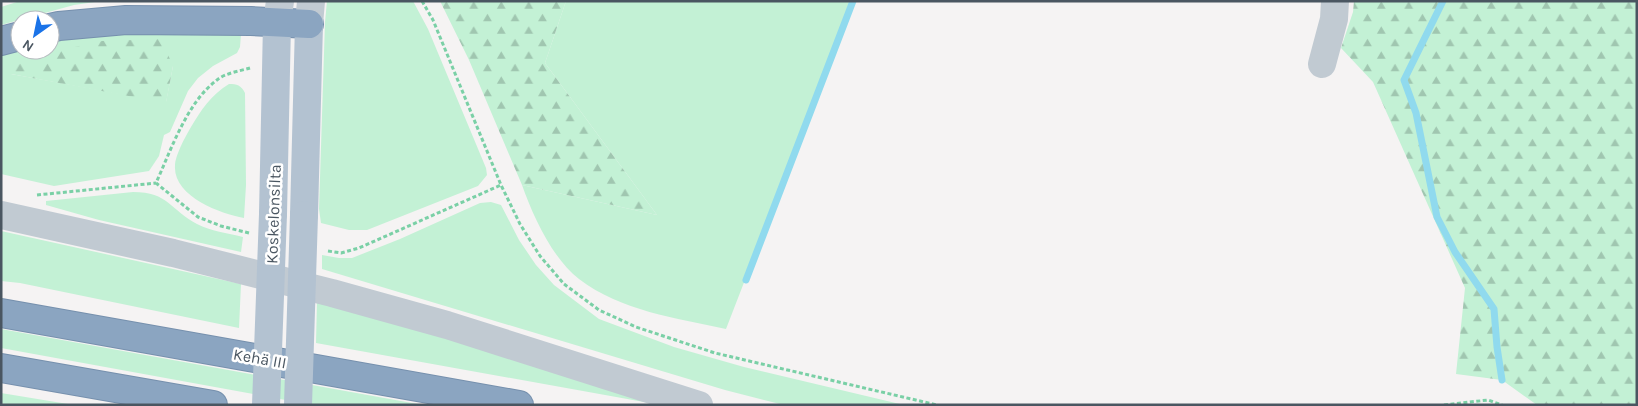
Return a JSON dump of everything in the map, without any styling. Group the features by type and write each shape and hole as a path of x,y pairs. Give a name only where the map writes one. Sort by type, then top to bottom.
{"highway":[{"path":"60,26 126,20 251,21 279,12 310,13"},
{"name":"Kehä III","path":"1,313 519,405"},
{"path":"1,368 213,405"}],"main road":[{"name":"Koskelonsilta","path":"266,405 279,12"},
{"name":"Koskelonsilta","path":"298,405 310,13"}],"street":[{"path":"1322,64 1334,19 1335,1"},
{"path":"1,215 173,253 332,293 447,325 699,405"}],"path":[{"path":"422,1 433,20 501,185 520,224 540,256 564,284 599,310 636,327 715,353 937,405"},
{"path":"37,195 156,183"},
{"path":"1444,405 1488,400 1502,405"}],"green space":[{"path":"20,1 102,1 56,10 10,10 10,23 1,25 1,7"},
{"path":"327,1 413,1 428,29 486,168 487,175 478,186 367,230 349,230 321,223 319,209"},
{"path":"440,1 566,1 545,63 657,215 522,185 469,60"},
{"path":"566,1 853,1 726,329 650,312 613,299 595,290 569,270 544,236 522,185 657,215 545,63"},
{"path":"1354,1 1637,1 1637,405 1537,405 1502,380 1456,374 1465,288 1373,82 1341,48 1353,12"},
{"path":"121,34 241,34 240,47 237,53 213,66 198,78 188,91 170,132 164,135 159,156 149,171 54,186 1,174 1,54 10,52 10,60 60,60 60,40 85,36","holes":["173,66 166,102 11,74"]},
{"path":"161,39 173,66 166,103 11,74 20,62 27,60 60,60 60,50 102,41"},
{"path":"229,84 242,88 245,93 246,185 244,218 211,208 200,202 190,195 176,177 175,166 177,157 189,131 207,103"},
{"path":"133,192 162,198 197,224 243,237 241,252 99,220 46,205 46,201"},
{"path":"491,202 501,205 519,240 536,265 554,285 599,319 674,347 744,367 904,405 784,405 725,390 322,269 322,255 352,258 480,203"},
{"path":"1,231 241,284 239,328 20,283 1,281"},
{"path":"317,301 474,345 655,404 316,343"},
{"path":"1,329 423,405 313,405 1,348"},
{"path":"1,393 74,405 8,405 1,403"}],"waterway":[{"path":"746,280 853,1"},
{"path":"1443,1 1404,80 1416,113 1437,217 1455,252 1494,309 1502,380"}]}
